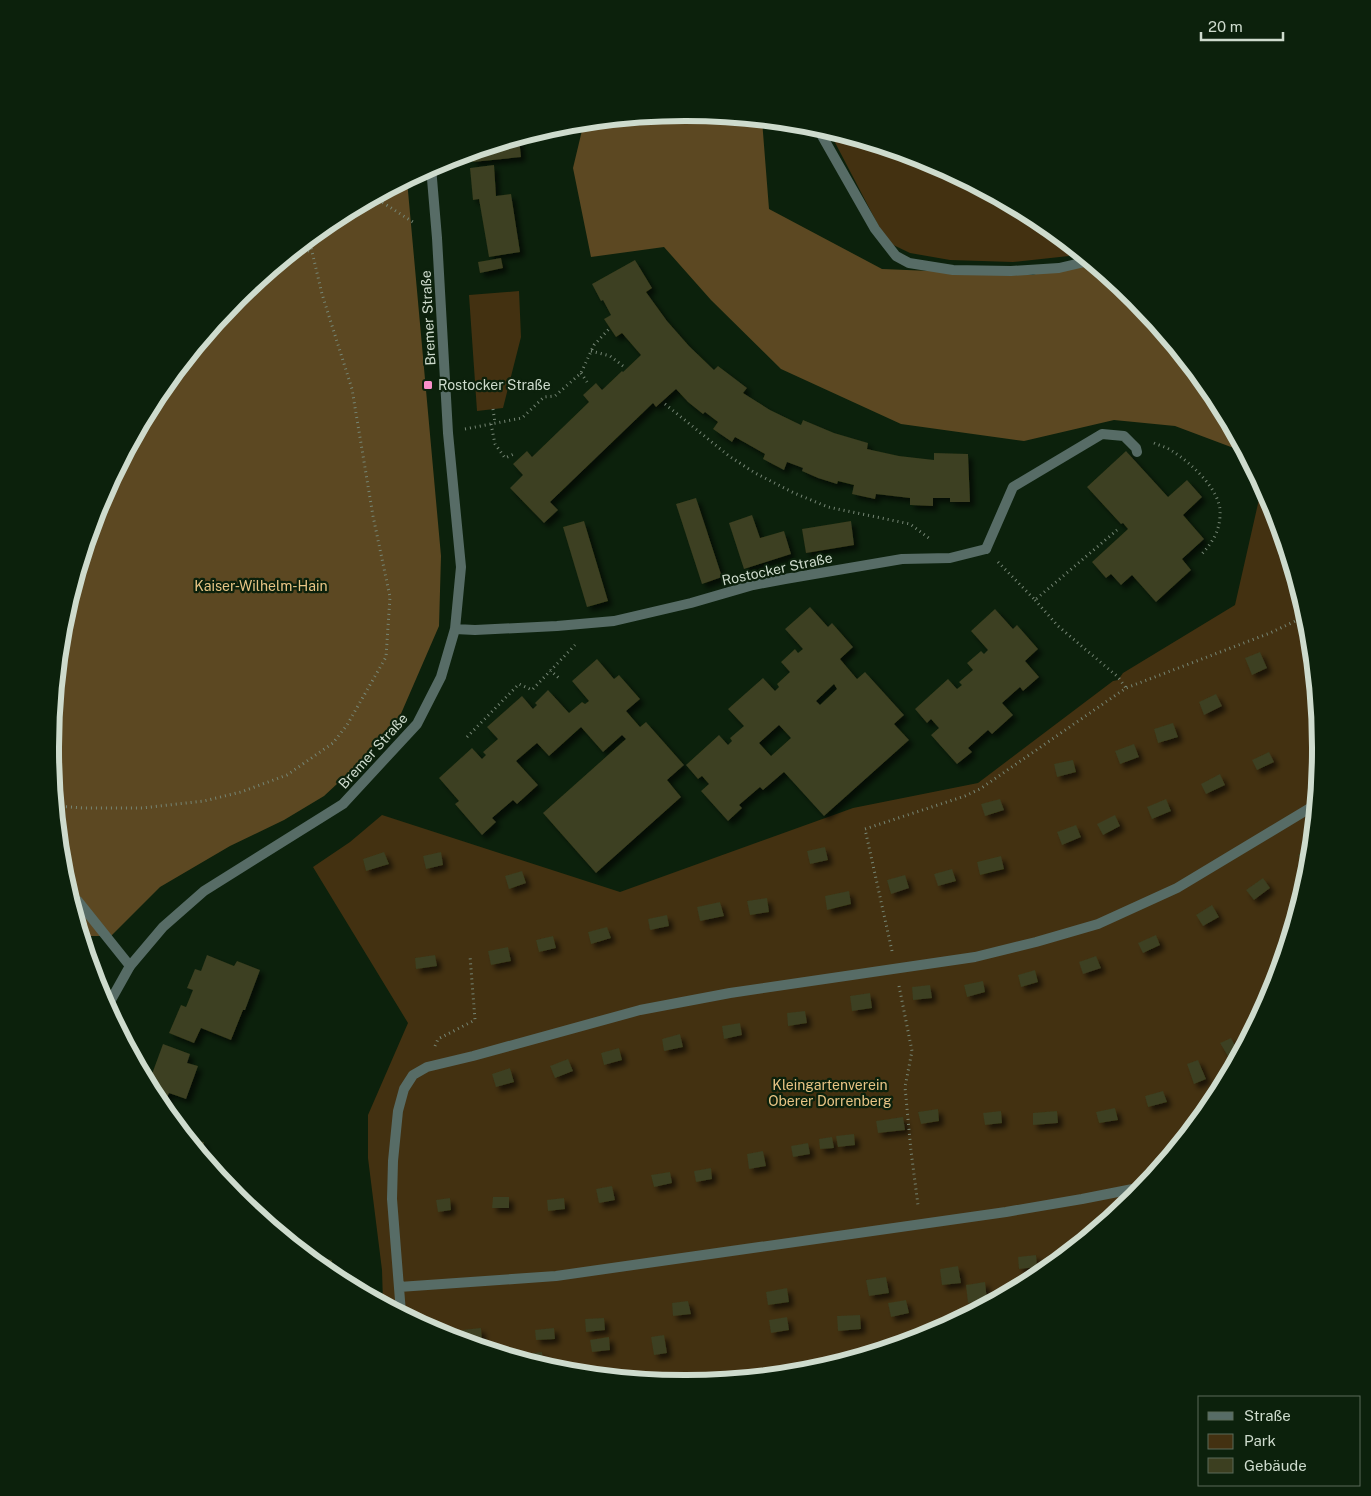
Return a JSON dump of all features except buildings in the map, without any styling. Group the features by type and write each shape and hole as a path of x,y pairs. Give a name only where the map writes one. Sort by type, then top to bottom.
{"street":[{"path":"822,137 875,229 896,256 909,264 953,270 1011,271 1058,268 1081,263"},
{"name":"Bremer Straße","path":"111,999 130,966 163,927 204,892 343,804 417,724 441,677 455,629 461,567 448,433 432,175"},
{"path":"986,549 1012,487 1102,434 1124,436 1136,448 1136,452"},
{"name":"Rostocker Straße","path":"455,629 475,630 557,626 614,620 690,603 753,585 786,578 902,559 950,558 986,549"},
{"path":"400,1306 392,1199 393,1161 398,1111 404,1089 413,1075 427,1067 640,1010 730,993 975,957 1098,924 1177,888 1309,809"},
{"path":"78,901 130,966"},
{"path":"399,1287 556,1276 1025,1209 1131,1189"}],"path":[{"path":"380,201 437,238"},
{"path":"62,806 142,808 204,801 241,792 287,775 333,743 347,725 386,657 390,597 373,516 352,390 322,294 311,246"},
{"path":"306,250 312,252"},
{"path":"448,433 522,418 544,397 555,396 581,373 594,346 609,329"},
{"path":"591,351 610,356 623,366"},
{"path":"581,373 587,382"},
{"path":"665,404 729,456 755,473 794,493 828,507 910,524 955,556"},
{"path":"493,409 495,444 505,458 514,454"},
{"path":"1124,436 1147,440 1171,450 1194,468 1214,490 1221,512 1217,531 1212,542 1201,555"},
{"path":"1035,600 1117,530"},
{"path":"986,549 1058,626 1118,677 1126,688"},
{"path":"894,958 864,829 965,796 980,789 1126,688 1270,633 1299,620"},
{"path":"467,737 518,684 532,690 596,622"},
{"path":"550,670 561,680"},
{"path":"427,1067 438,1039 475,1020 470,956"},
{"path":"897,978 912,1051 906,1088 918,1208 936,1221"}],"green space":[{"path":"686,121 763,127 769,209 882,269 1033,275 1077,259 1129,305 1183,366 1207,400 1235,448 1175,426 1114,420 1024,441 901,424 781,369 711,300 664,247 591,257 573,168 582,130 645,123"},
{"path":"833,139 887,155 963,186 999,205 1034,227 1072,255 1013,262 950,260 910,253 887,242"},
{"name":"Kaiser-Wilhelm-Hain","path":"408,186 441,556 439,626 400,716 351,771 324,796 284,820 230,846 160,887 111,936 88,936 80,910 64,830 59,748 64,666 71,626 80,586 106,508 123,471 164,400 188,366 242,305 272,277 337,227 372,205"},
{"path":"519,291 521,337 503,408 477,411 469,295"},
{"name":"Kleingartenverein Oberer Dorrenberg","path":"1260,496 1279,547 1291,586 1307,666 1311,707 1311,789 1307,830 1291,910 1265,988 1248,1025 1207,1096 1183,1130 1129,1191 1067,1245 999,1291 925,1327 848,1353 808,1363 726,1373 686,1375 645,1373 563,1363 484,1341 446,1327 383,1297 382,1270 368,1158 368,1115 408,1023 313,867 350,842 382,815 620,892 853,808 978,783 1113,681 1118,680 1123,673 1235,605"}],"place":[{"name":"Rostocker Straße","path":"428,385"}]}
